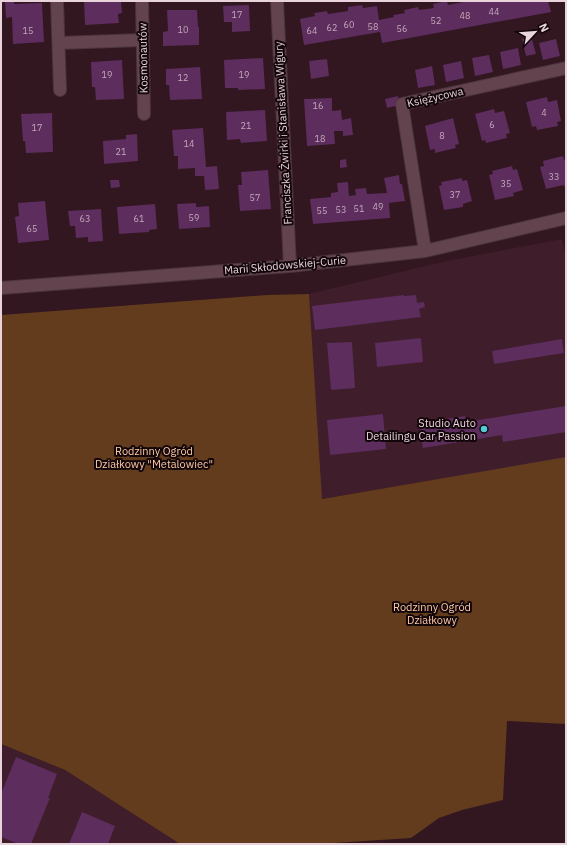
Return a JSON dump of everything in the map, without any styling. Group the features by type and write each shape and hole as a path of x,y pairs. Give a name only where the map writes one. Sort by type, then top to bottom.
{"street":[{"path":"57,1 60,90"},
{"name":"Kosmonautów","path":"142,1 144,114"},
{"name":"Franciszka Żwirki i Stanisława Wigury","path":"277,1 290,266"},
{"path":"59,43 142,40"},
{"name":"Księżycowa","path":"425,250 402,104 566,68"},
{"name":"Marii Skłodowskiej-Curie","path":"1,288 290,266 425,250 566,218"}],"shaded area":[{"path":"562,239 566,258 566,459 321,499 309,294 442,262"},
{"path":"1,744 65,770 180,844 1,844"}],"green space":[{"name":"Rodzinny Ogród Działkowy \"Metalowiec\"","path":"309,294 322,499 566,457 566,724 507,721 503,800 462,810 439,818 411,838 318,844 180,844 65,770 1,744 1,315 267,295"}],"building":[{"path":"5,1 14,1 14,4 42,3 44,42 13,44 12,17 6,18"},
{"path":"84,1 121,1 122,13 118,14 119,23 85,25"},
{"path":"447,1 448,5 463,1 548,1 551,12 382,43 380,32 304,45 300,19 315,16 314,13 327,11 328,14 348,11 348,7 362,5 363,8 377,6 379,20 405,13 404,10 418,7 419,10 434,8 433,4"},
{"path":"249,5 250,31 232,32 232,22 224,22 223,6"},
{"path":"167,10 197,10 199,45 163,46 163,32 168,31"},
{"path":"531,36 536,54 526,56 522,39"},
{"path":"556,39 560,56 543,60 539,43"},
{"path":"518,48 521,65 503,69 500,52"},
{"path":"489,55 493,72 475,76 472,58"},
{"path":"263,58 265,89 238,90 238,88 225,88 224,60"},
{"path":"327,59 329,76 311,79 309,61"},
{"path":"122,60 124,99 96,100 95,87 92,87 91,62"},
{"path":"461,61 464,78 446,82 443,65"},
{"path":"432,66 435,85 418,88 415,70"},
{"path":"200,67 202,99 170,100 169,85 166,85 166,69"},
{"path":"398,96 399,105 387,108 385,99"},
{"path":"547,97 548,102 557,100 561,121 557,122 558,126 537,130 536,126 532,127 526,102"},
{"path":"332,98 332,111 341,110 342,120 351,118 353,135 343,136 343,131 334,131 335,144 307,146 304,99"},
{"path":"494,109 495,113 504,111 510,133 506,134 507,138 486,143 485,140 482,141 475,114"},
{"path":"265,110 267,141 241,143 240,139 227,140 226,112"},
{"path":"52,113 53,152 26,153 25,141 23,141 21,114"},
{"path":"453,118 459,144 455,145 456,148 435,153 435,149 430,150 425,126"},
{"path":"203,128 206,167 217,166 219,189 205,190 204,176 195,176 195,168 178,169 178,156 174,156 172,130"},
{"path":"137,134 138,161 104,164 103,141 126,139 126,135"},
{"path":"563,156 564,160 566,159 566,191 564,185 546,189 540,167 544,166 543,161"},
{"path":"346,159 347,167 340,168 340,160"},
{"path":"512,166 513,170 517,169 523,190 513,193 514,196 495,200 489,175 493,174 492,171"},
{"path":"268,170 271,209 240,211 238,185 242,185 241,172"},
{"path":"399,175 405,201 389,203 390,218 313,224 310,199 331,197 331,193 338,192 337,183 348,182 349,196 356,195 355,189 366,188 367,194 387,193 384,178"},
{"path":"462,178 462,181 467,180 472,201 463,204 463,207 444,210 439,186 442,185 441,182"},
{"path":"110,180 119,180 120,187 111,188"},
{"path":"45,201 49,240 18,243 15,217 19,216 18,203"},
{"path":"196,203 196,207 209,206 210,227 179,229 177,204"},
{"path":"155,204 157,229 149,230 149,232 119,234 117,207"},
{"path":"101,209 103,241 88,242 88,237 76,238 75,226 70,226 68,211"},
{"path":"404,295 416,295 417,303 424,302 425,307 419,309 421,317 315,330 312,306"},
{"path":"421,338 423,362 377,367 375,343"},
{"path":"562,339 564,353 494,364 492,351"},
{"path":"352,342 355,388 331,390 327,343"},
{"path":"566,406 566,432 503,442 502,435 423,448 419,423 465,416 466,422"},
{"path":"383,414 386,449 330,455 327,420"},
{"path":"16,757 57,774 48,798 50,798 31,844 19,844 1,837 1,794"},
{"path":"82,812 115,826 108,844 69,844"}],"place":[{"name":"Studio Auto Detailingu Car Passion","path":"484,429"}],"park label":[{"name":"Rodzinny Ogród Działkowy","path":"432,613"}]}
